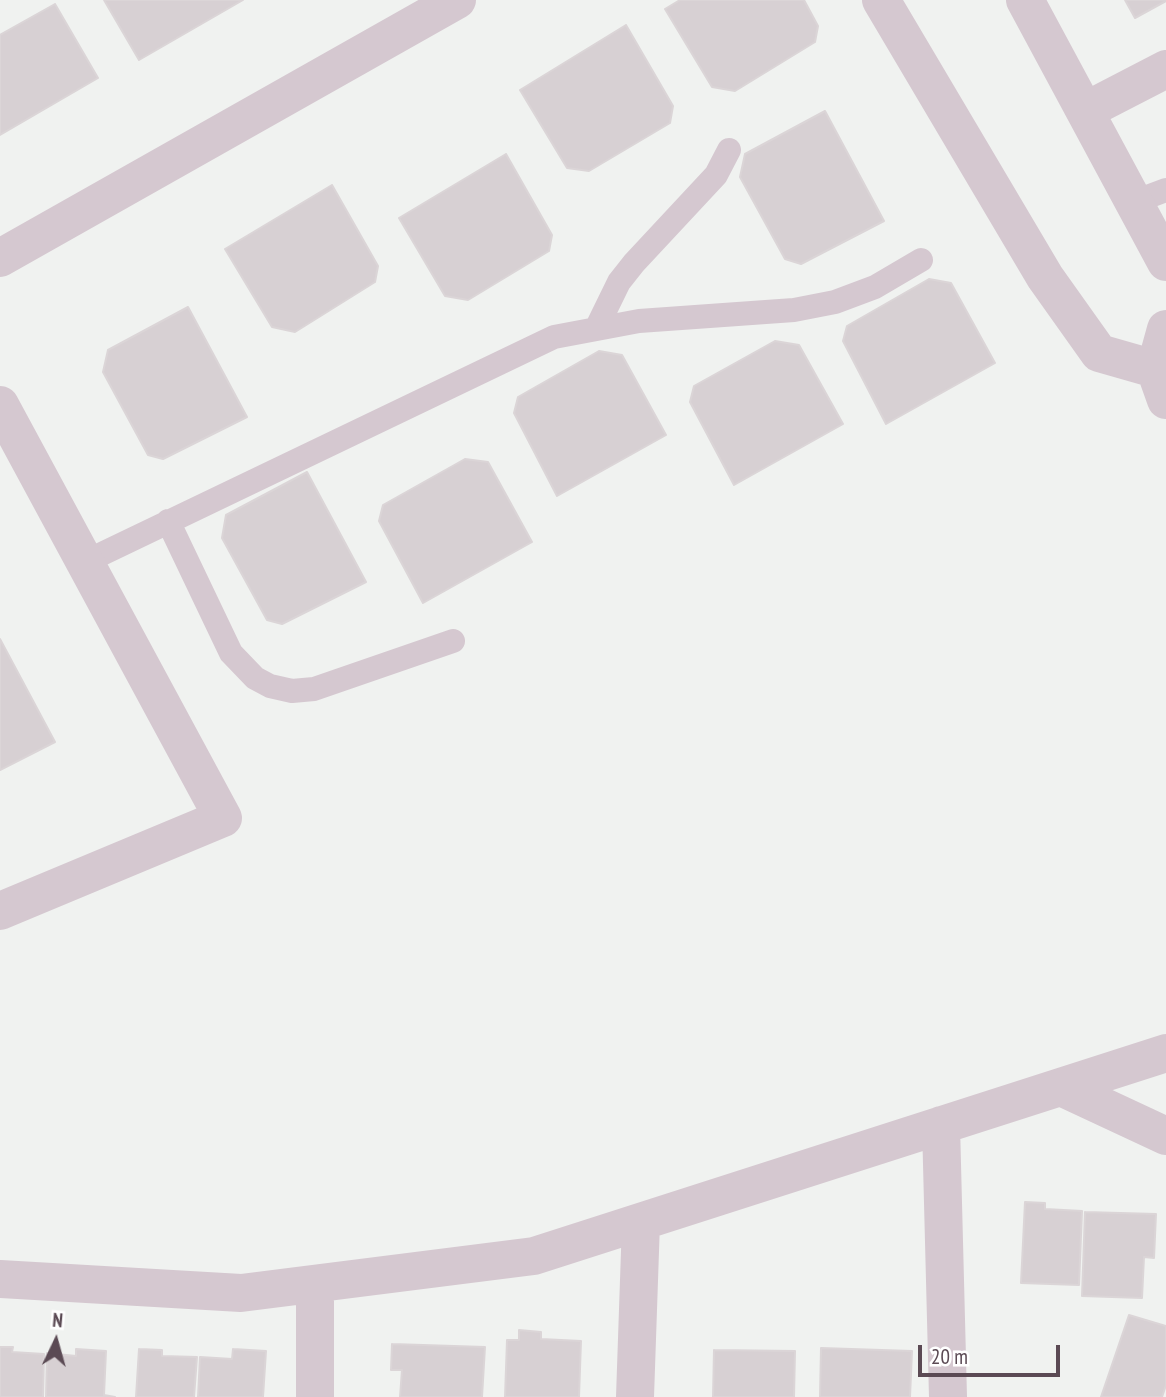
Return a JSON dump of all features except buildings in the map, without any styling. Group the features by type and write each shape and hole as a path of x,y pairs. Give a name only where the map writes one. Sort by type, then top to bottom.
{"street":[{"path":"0,258 457,0"},
{"path":"881,0 1045,277 1099,353 1162,378 1166,329"},
{"path":"1025,0 1085,111 1150,196 1166,262"},
{"path":"1085,111 1166,69"},
{"path":"0,405 223,818 0,911"},
{"path":"0,1279 240,1293 534,1256 1166,1053"},
{"path":"1061,1087 1166,1136"},
{"path":"942,1125 949,1396"},
{"path":"635,1397 641,1222"},
{"path":"315,1284 315,1397"}],"lane":[{"path":"597,327 619,282 716,175 729,150"},
{"path":"85,562 554,337 639,321 794,310 835,302 875,287 921,260"},
{"path":"168,522 230,653 255,678 270,686 292,691 314,689 453,641"}]}
